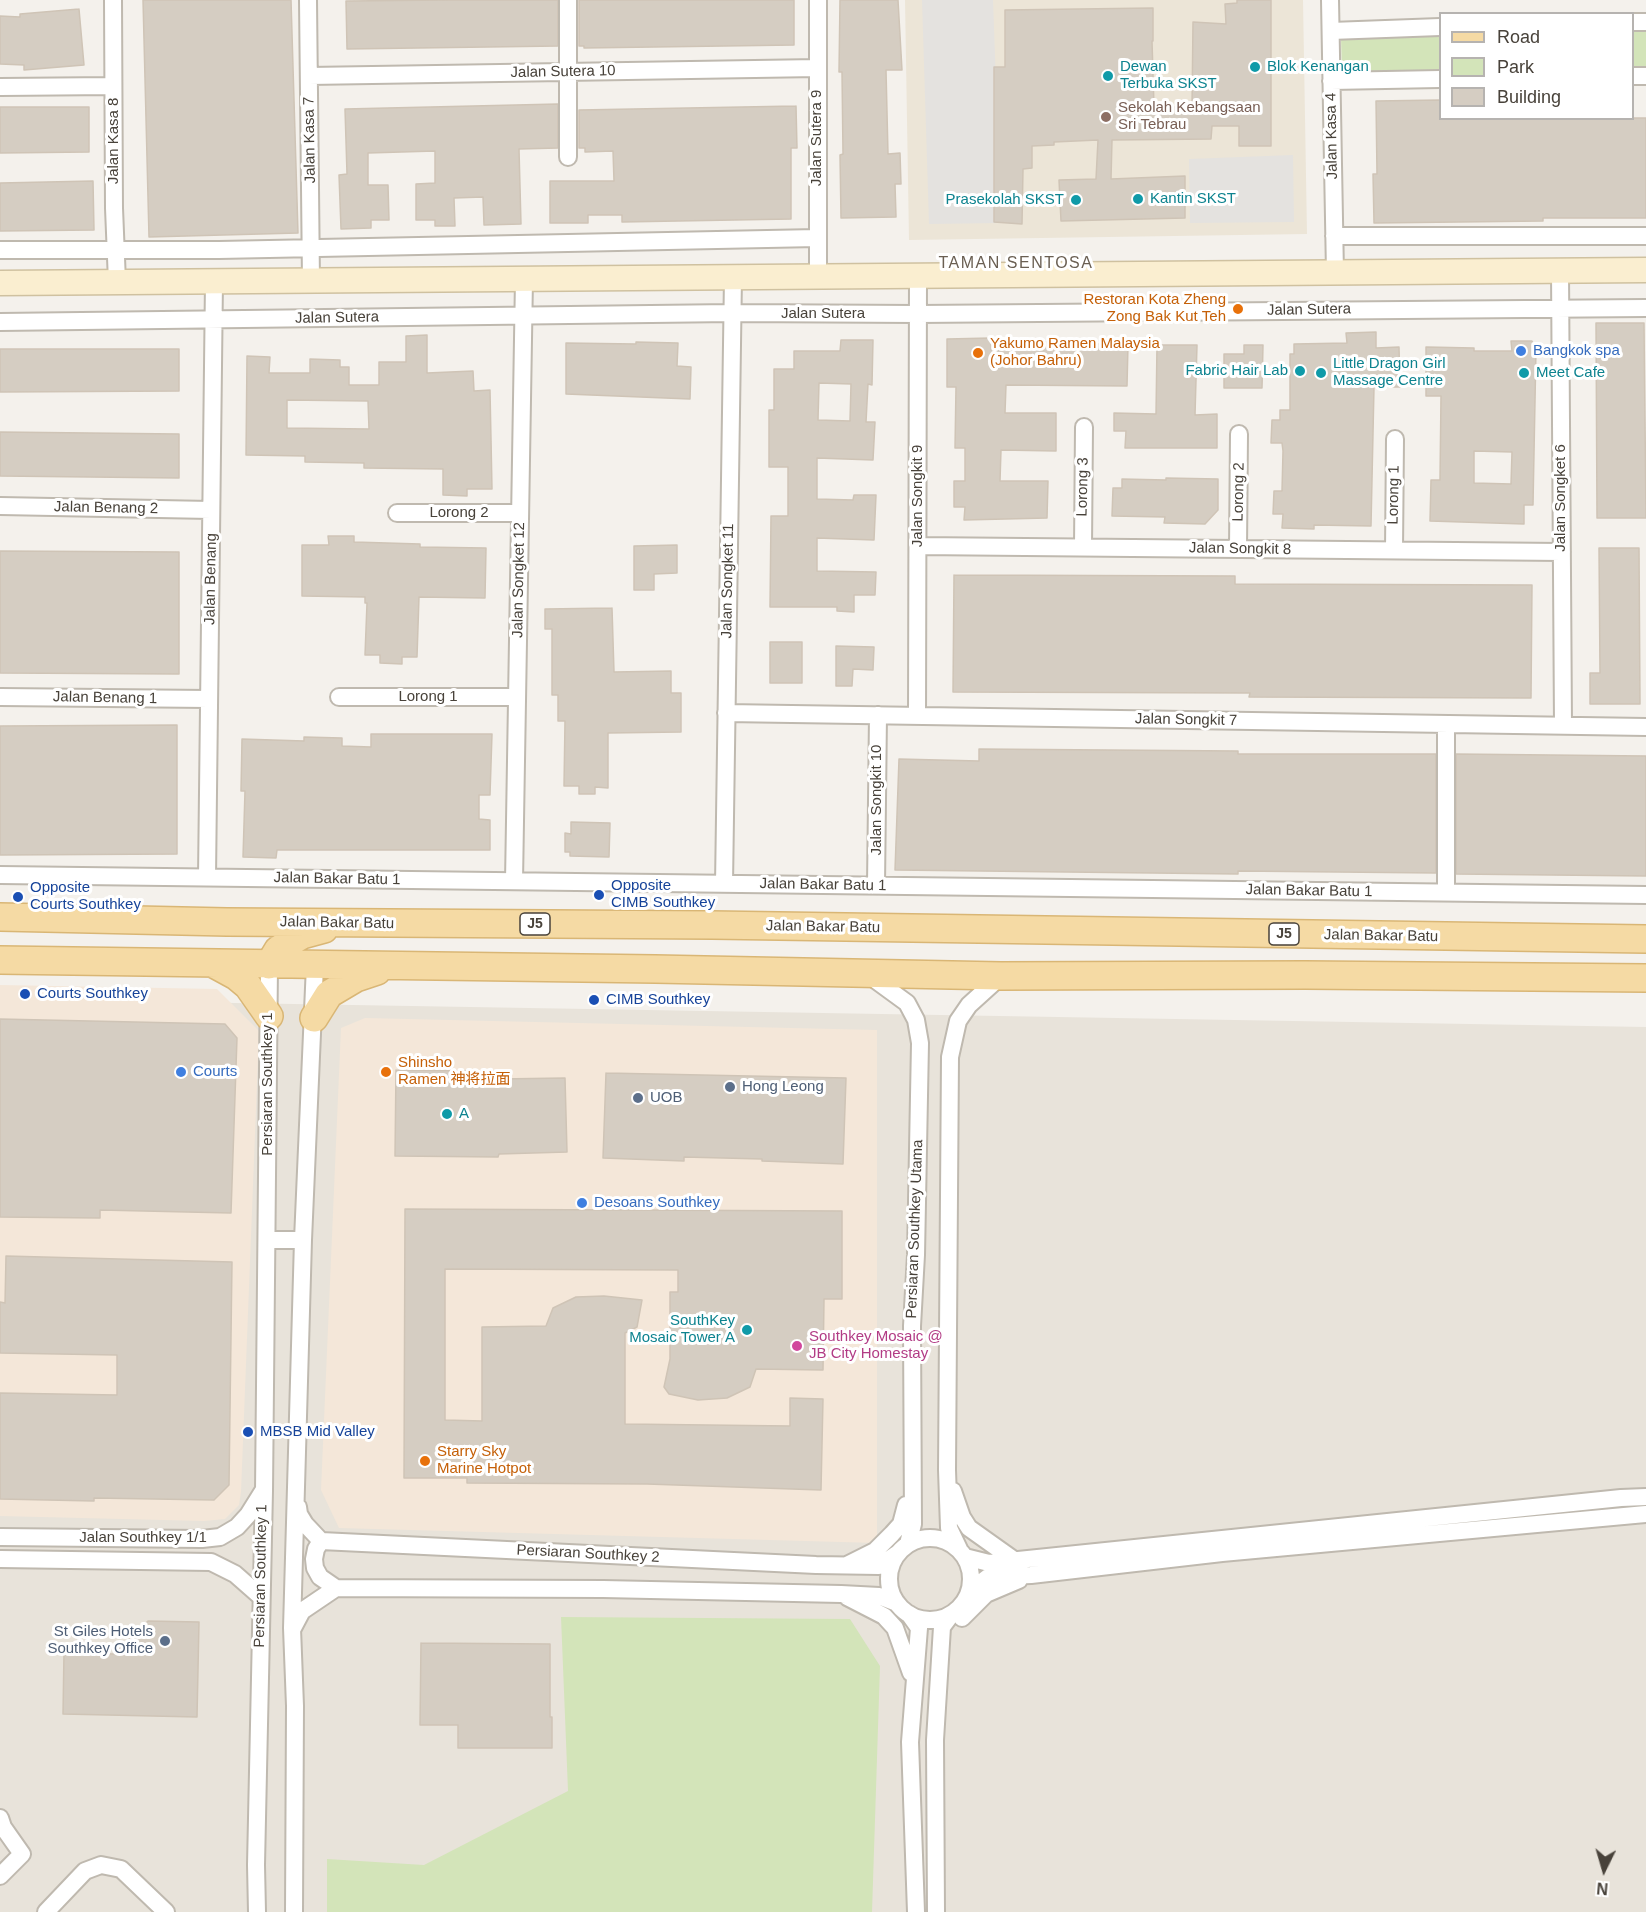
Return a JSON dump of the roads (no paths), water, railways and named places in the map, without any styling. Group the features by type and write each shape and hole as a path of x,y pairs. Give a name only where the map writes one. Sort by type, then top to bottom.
{"main road":[{"name":"Jalan Bakar Batu","path":"0,917 226,922 712,925 1646,939"},
{"path":"226,922 272,933 290,942 306,954 315,965"},
{"path":"269,965 278,950 313,931 357,923"},
{"path":"0,960 865,972 1001,976 1305,975 1646,978"},
{"path":"213,964 236,976 248,986 269,1016"},
{"path":"314,1018 329,994 342,985 356,978 395,966"}],"street":[{"name":"Jalan Kasa 8","path":"113,0 117,282"},
{"name":"Jalan Kasa 7","path":"308,0 311,281"},
{"path":"568,0 568,157"},
{"name":"Jalan Sutera 9","path":"818,0 818,277"},
{"name":"Jalan Kasa 4","path":"1330,0 1335,273"},
{"path":"1331,31 1439,27"},
{"name":"Jalan Sutera 10","path":"309,76 818,68"},
{"path":"1331,81 1439,79"},
{"path":"0,87 114,86"},
{"path":"1334,236 1646,236"},
{"path":"0,250 311,248 817,238"},
{"path":"0,283 1646,270"},
{"name":"Jalan Songket 6","path":"1560,271 1563,725"},
{"name":"Jalan Songkit 9","path":"917,716 918,276"},
{"name":"Jalan Songket 11","path":"724,884 733,277"},
{"name":"Jalan Songket 12","path":"514,881 524,279"},
{"name":"Jalan Benang","path":"207,877 214,281"},
{"name":"Jalan Sutera","path":"0,322 732,313 918,314 1646,308"},
{"name":"Lorong 3","path":"1083,547 1084,427"},
{"name":"Lorong 2","path":"1238,549 1239,434"},
{"name":"Lorong 1","path":"1394,550 1395,439"},
{"name":"Jalan Benang 2","path":"0,506 211,510"},
{"name":"Lorong 2","path":"397,513 520,513"},
{"name":"Jalan Songkit 8","path":"918,546 1562,552"},
{"name":"Jalan Benang 1","path":"0,697 209,699"},
{"name":"Lorong 1","path":"339,697 517,697"},
{"name":"Jalan Songkit 7","path":"726,713 1646,727"},
{"name":"Jalan Songkit 10","path":"876,885 878,715"},
{"path":"1446,724 1446,892"},
{"name":"Jalan Bakar Batu 1","path":"0,875 1646,895"},
{"name":"Persiaran Southkey 1","path":"257,1912 269,965"},
{"path":"294,1912 295,1706 292,1628 303,1240 315,965"},
{"name":"Persiaran Southkey Utama","path":"865,972 907,1003 916,1020 920,1043 916,1255 912,1326 913,1524 903,1549"},
{"path":"936,1912 935,1740 939,1655 942,1627 966,1600 970,1590 971,1573 949,1528 947,1470 950,1057 958,1022 969,1005 1001,976"},
{"path":"267,1239 303,1240"},
{"path":"947,1470 962,1517 969,1527 1014,1560"},
{"path":"846,1566 875,1551 901,1524 912,1485"},
{"name":"Jalan Southkey 1/1","path":"0,1537 202,1539 220,1537 237,1527 264,1491"},
{"path":"916,1912 910,1742 919,1628 891,1592 889,1578 891,1565 903,1549 921,1538 948,1541 962,1553 989,1563 1646,1497"},
{"path":"297,1503 299,1514 305,1524 321,1541 316,1549 315,1568 320,1577 336,1587 841,1594 879,1596 922,1619 937,1619 951,1615"},
{"path":"970,1590 988,1577 1031,1575 1222,1553 1646,1514"},
{"name":"Persiaran Southkey 2","path":"321,1541 846,1566 879,1566 903,1549"},
{"name":"Jalan Southkey 1/1","path":"0,1559 211,1562 235,1574 260,1596"},
{"path":"939,1655 960,1621 986,1594 1031,1575"},
{"path":"292,1628 302,1611 336,1587"},
{"path":"841,1594 884,1616 895,1628 914,1683"},
{"path":"0,1818 3,1827 22,1854 0,1876"},
{"path":"46,1912 84,1871 101,1865 121,1869 166,1912"},
{"path":"249,1912 256,1865"}],"place":[{"name":"Blok Kenangan","path":"1255,67"},
{"name":"Dewan Terbuka SKST","path":"1108,76"},
{"name":"Sekolah Kebangsaan Sri Tebrau","path":"1106,117"},
{"name":"Kantin SKST","path":"1138,199"},
{"name":"Prasekolah SKST","path":"1076,200"},
{"name":"Restoran Kota Zheng Zong Bak Kut Teh","path":"1238,309"},
{"name":"Bangkok spa","path":"1521,351"},
{"name":"Yakumo Ramen Malaysia (Johor Bahru)","path":"978,353"},
{"name":"Fabric Hair Lab","path":"1300,371"},
{"name":"Little Dragon Girl Massage Centre","path":"1321,373"},
{"name":"Meet Cafe","path":"1524,373"},
{"name":"Opposite CIMB Southkey","path":"599,895"},
{"name":"Opposite Courts Southkey","path":"18,897"},
{"name":"Courts Southkey","path":"25,994"},
{"name":"CIMB Southkey","path":"594,1000"},
{"name":"Courts","path":"181,1072"},
{"name":"Shinsho Ramen 神将拉面","path":"386,1072"},
{"name":"Hong Leong","path":"730,1087"},
{"name":"UOB","path":"638,1098"},
{"name":"A","path":"447,1114"},
{"name":"Desoans Southkey","path":"582,1203"},
{"name":"SouthKey Mosaic Tower A","path":"747,1330"},
{"name":"Southkey Mosaic @ JB City Homestay","path":"797,1346"},
{"name":"MBSB Mid Valley","path":"248,1432"},
{"name":"Starry Sky Marine Hotpot","path":"425,1461"},
{"name":"St Giles Hotels Southkey Office","path":"165,1641"}],"district":[{"name":"TAMAN SENTOSA","path":"1016,264"}]}
